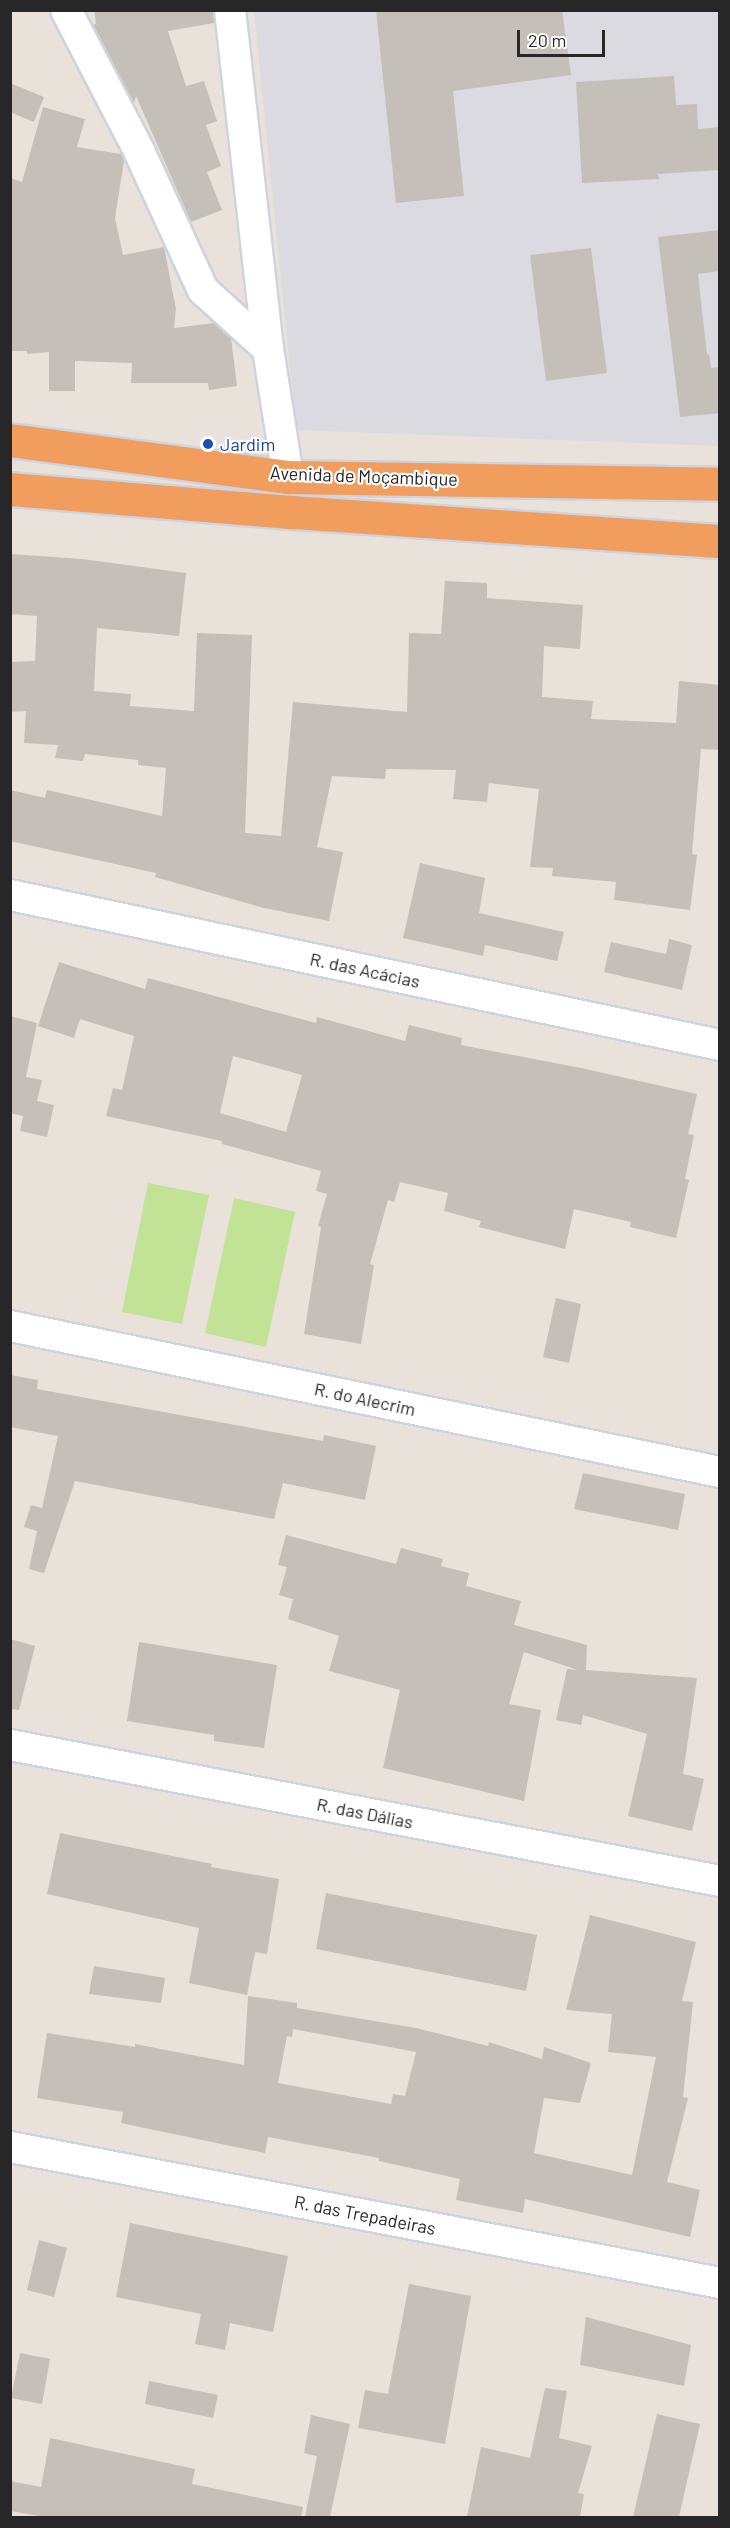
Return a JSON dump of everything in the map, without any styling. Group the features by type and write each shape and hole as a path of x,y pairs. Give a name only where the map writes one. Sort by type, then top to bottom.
{"highway":[{"name":"Avenida de Moçambique","path":"10,440 288,477 720,484"},
{"name":"Avenida de Moçambique","path":"10,489 304,513 720,541"}],"street":[{"path":"66,10 139,151 202,290 268,349"},
{"path":"230,10 268,349 288,477"},
{"name":"R. das Acácias","path":"10,895 720,1045"},
{"name":"R. do Alecrim","path":"10,1326 720,1472"},
{"name":"R. das Dálias","path":"10,1744 720,1881"},
{"name":"R. das Trepadeiras","path":"10,2147 720,2283"}],"shaded area":[{"path":"254,11 719,11 719,446 296,430"}],"green space":[{"path":"148,1183 209,1195 182,1324 122,1312"},
{"path":"234,1198 295,1212 266,1347 205,1333"}],"building":[{"path":"94,10 213,10 214,23 168,31 186,86 204,81 217,121 206,125 221,166 207,172 222,210 191,222 136,96 134,103 93,25 96,24"},
{"path":"376,10 562,10 571,75 453,91 464,196 396,203"},
{"path":"674,76 676,105 697,104 698,129 720,127 720,170 658,174 659,179 582,183 576,82"},
{"path":"10,83 44,97 34,122 10,112"},
{"path":"43,107 85,119 77,147 121,154 124,161 115,218 123,255 164,247 176,309 174,328 214,323 231,338 237,386 209,390 208,383 131,383 132,363 75,361 75,391 49,391 49,352 27,354 27,351 10,351 10,178 22,182"},
{"path":"720,230 720,271 698,274 707,355 709,354 711,368 720,367 720,413 680,417 658,237"},
{"path":"591,248 607,373 546,381 530,255"},
{"path":"10,554 82,559 186,573 179,636 97,628 94,691 131,694 130,706 194,711 197,633 252,635 245,833 281,836 293,702 407,712 409,633 441,634 445,581 487,583 487,598 583,605 580,649 544,646 542,697 593,701 591,719 676,723 679,681 720,685 720,750 701,749 692,854 697,855 690,910 614,900 616,882 552,876 553,868 530,867 539,789 489,783 487,802 453,799 456,770 386,769 385,779 332,776 317,847 343,852 329,921 264,908 155,877 156,873 10,841 10,790 45,798 47,790 162,816 166,768 138,765 138,760 85,754 83,761 55,758 58,745 24,743 26,711 10,712 10,662 35,661 37,616 10,614"},
{"path":"420,863 485,878 479,913 564,932 557,961 485,945 483,956 403,938"},
{"path":"669,939 692,945 682,990 604,972 611,942 666,954"},
{"path":"59,962 145,989 148,978 316,1023 317,1017 405,1041 409,1025 462,1038 461,1045 581,1068 697,1094 688,1134 694,1135 685,1179 689,1180 676,1238 630,1227 631,1222 574,1209 565,1249 479,1227 481,1221 444,1211 448,1193 400,1182 394,1202 388,1200 370,1264 374,1265 361,1344 304,1334 321,1227 318,1226 327,1194 316,1191 321,1171 222,1144 222,1141 106,1116 113,1088 122,1090 134,1036 80,1019 74,1038 38,1026","holes":["233,1056 302,1075 286,1132 220,1113"]},
{"path":"10,1016 37,1023 26,1077 42,1080 37,1101 54,1105 47,1137 20,1131 23,1116 10,1113"},
{"path":"556,1298 581,1304 569,1363 543,1357"},
{"path":"10,1375 38,1380 37,1389 323,1441 324,1435 376,1446 365,1500 283,1483 274,1519 75,1481 44,1573 29,1569 37,1531 24,1527 31,1505 42,1508 58,1436 10,1427"},
{"path":"583,1473 685,1494 678,1530 574,1509"},
{"path":"286,1535 396,1564 401,1548 443,1559 441,1566 469,1573 466,1586 521,1601 514,1625 587,1645 586,1670 697,1678 683,1774 704,1779 692,1831 628,1816 647,1734 583,1715 581,1725 556,1720 567,1669 578,1670 524,1652 509,1704 541,1710 524,1801 383,1768 400,1690 329,1671 339,1636 288,1619 293,1599 279,1595 287,1567 278,1565"},
{"path":"10,1639 35,1646 19,1710 10,1709"},
{"path":"139,1642 277,1665 264,1748 214,1741 214,1735 127,1721"},
{"path":"60,1833 212,1864 211,1867 279,1879 267,1954 255,1952 247,1995 189,1983 199,1928 47,1894"},
{"path":"326,1893 537,1935 526,1991 316,1949"},
{"path":"590,1915 696,1942 682,2001 693,2002 683,2097 688,2098 667,2182 700,2190 690,2237 525,2199 523,2213 456,2200 460,2179 379,2161 379,2158 268,2137 265,2153 121,2123 123,2112 37,2098 47,2033 135,2047 135,2044 244,2065 248,1996 297,2003 297,2008 416,2028 488,2046 489,2042 542,2059 544,2047 591,2063 580,2103 544,2098 534,2153 632,2175 656,2057 608,2052 612,2014 566,2010","holes":["293,2029 416,2052 405,2096 393,2094 391,2104 278,2083 287,2036 292,2037"]},
{"path":"94,1966 165,1978 161,2003 89,1994"},
{"path":"130,2223 288,2256 273,2332 230,2323 225,2350 195,2344 201,2314 116,2297"},
{"path":"39,2240 67,2248 54,2297 27,2290"},
{"path":"409,2284 471,2296 445,2444 358,2428 365,2390 388,2394"},
{"path":"586,2317 691,2345 684,2386 580,2365"},
{"path":"20,2353 50,2359 42,2404 11,2398"},
{"path":"149,2381 218,2395 213,2418 145,2404"},
{"path":"545,2388 567,2391 559,2438 592,2446 578,2493 584,2494 580,2517 467,2517 481,2447 530,2458"},
{"path":"657,2414 700,2424 679,2517 633,2517"},
{"path":"311,2415 350,2424 330,2517 305,2517 317,2456 304,2453"},
{"path":"50,2438 195,2469 192,2484 303,2507 301,2517 45,2517 10,2511 10,2481 41,2487"}],"place":[{"name":"Jardim","path":"208,444"}]}
